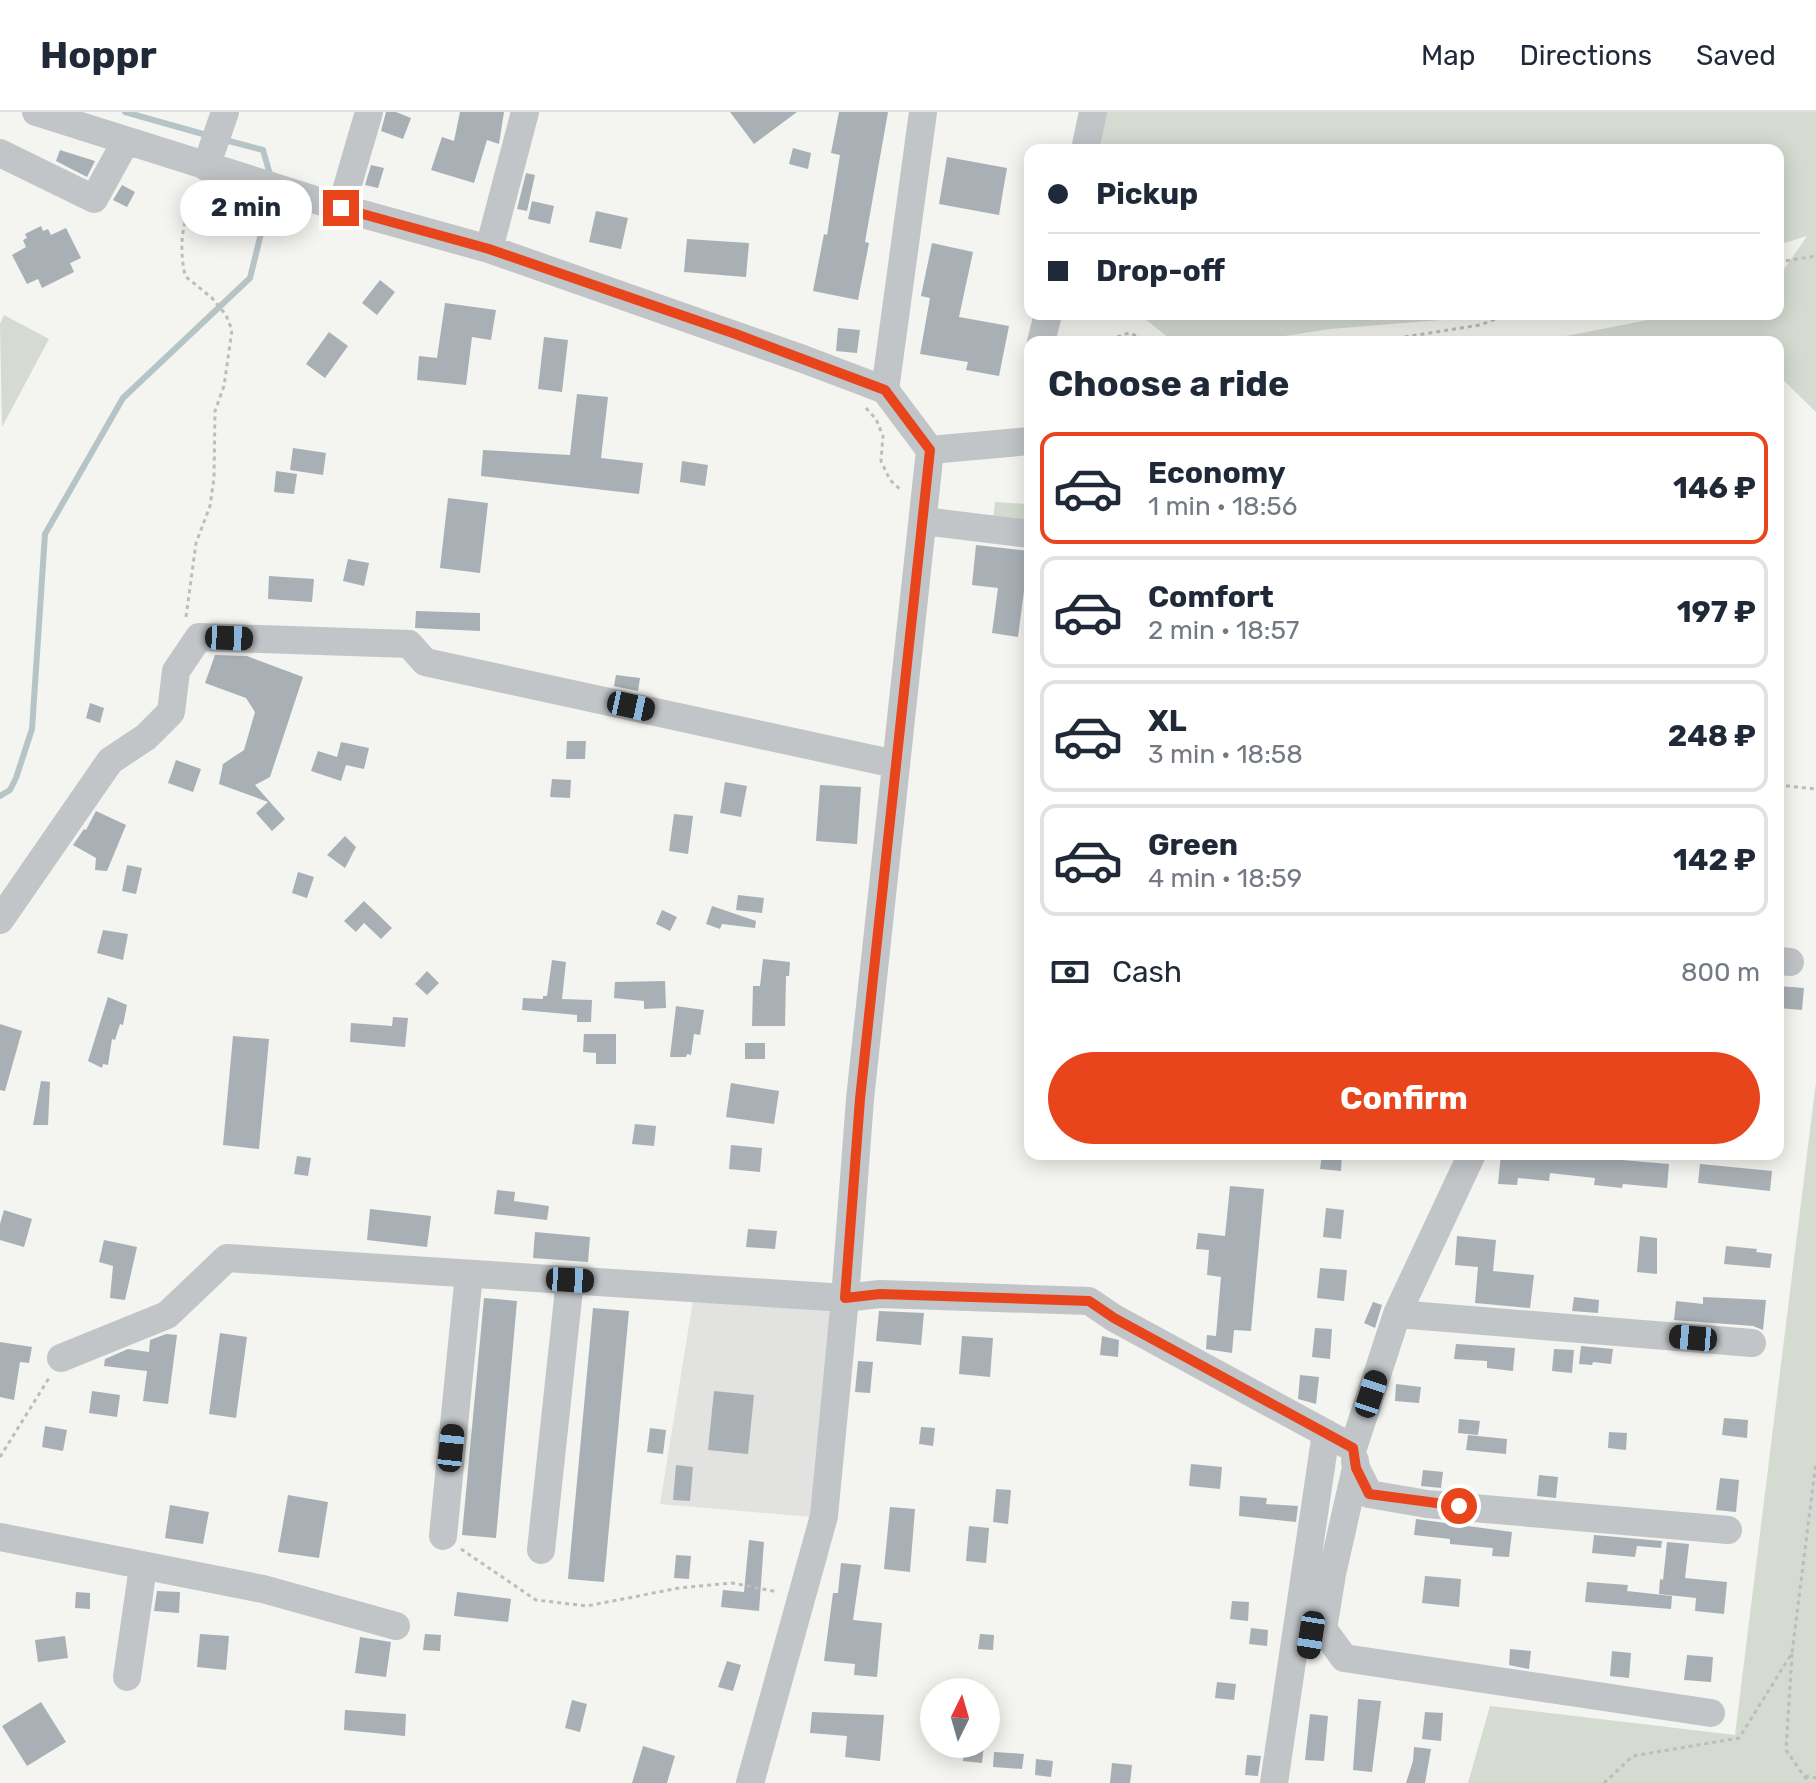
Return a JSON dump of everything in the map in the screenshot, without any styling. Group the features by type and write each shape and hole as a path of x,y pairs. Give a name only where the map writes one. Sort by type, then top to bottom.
{"street":[{"path":"36,112 90,121 126,141 341,208 489,249 733,333 873,396 930,450 1024,442"},
{"path":"206,167 225,112"},
{"path":"341,208 369,112"},
{"path":"489,249 525,112"},
{"path":"873,396 923,112"},
{"path":"1086,144 1093,112"},
{"path":"0,153 94,199 126,141"},
{"path":"750,1783 824,1516 860,1099 930,450"},
{"path":"924,521 1024,533"},
{"path":"0,920 110,761 146,737 171,712 176,671 199,637 409,644 425,662 895,764"},
{"path":"1469,1160 1397,1314 1354,1458 1323,1629 1344,1658 1711,1713"},
{"path":"61,1358 167,1315 227,1258 845,1298 880,1294 1089,1301 1114,1318 1326,1433 1354,1458 1369,1494 1427,1504 1728,1530"},
{"path":"443,1536 469,1274"},
{"path":"541,1550 570,1280"},
{"path":"1397,1314 1752,1343"},
{"path":"1274,1783 1326,1433"},
{"path":"0,1537 263,1589 396,1626"},
{"path":"127,1677 143,1567"},
{"path":"1288,1783 1311,1635 1323,1629"}],"path":[{"path":"199,637 186,624 187,603 196,543 210,506 214,478 215,411 224,386 232,330 226,315 212,298 185,276 179,247 183,222 206,167"},
{"path":"1784,261 1816,256"},
{"path":"1411,336 1493,320"},
{"path":"873,396 876,419 883,436 881,461 890,480 903,492"},
{"path":"1784,786 1816,789"},
{"path":"0,1457 61,1358"},
{"path":"1809,1783 1786,1750 1792,1653 1816,1462"},
{"path":"443,1536 536,1600 587,1606 679,1588 732,1583 802,1597"},
{"path":"1604,1783 1633,1756 1739,1738 1792,1653"},
{"path":"1805,1776 1816,1778"}],"shaded area":[{"path":"1097,112 1816,112 1816,412 1784,381 1784,336 1566,336 1648,320 1784,320 1784,269 1807,236 1784,243 1784,144 1089,144"},
{"path":"4,315 49,339 2,427 0,324"},
{"path":"1146,320 1440,320 1284,336 1166,336"},
{"path":"995,502 1024,504 1024,525 993,523"},
{"path":"1816,1082 1816,1783 1468,1783 1490,1706 1735,1735"},
{"path":"695,1288 834,1297 812,1517 660,1504"}],"building":[{"path":"386,112 411,118 403,139 381,131"},
{"path":"460,112 504,112 499,144 487,140 474,183 431,170 442,137 454,141"},
{"path":"730,112 797,112 754,144"},
{"path":"839,112 888,112 858,300 813,291 824,234 827,235 840,155 831,153"},
{"path":"793,148 811,153 808,169 789,164"},
{"path":"60,150 95,161 87,177 56,161"},
{"path":"947,157 1007,168 999,215 939,204"},
{"path":"371,165 384,168 378,188 365,185"},
{"path":"526,173 535,175 527,211 517,209"},
{"path":"122,185 135,192 127,207 113,200"},
{"path":"532,201 554,206 550,224 528,219"},
{"path":"596,211 628,218 621,249 589,242"},
{"path":"41,226 43,231 48,229 51,235 66,228 81,258 70,263 74,272 42,288 38,279 27,284 12,255 26,247 23,240 27,238 25,234"},
{"path":"687,239 749,243 746,277 684,272"},
{"path":"932,243 973,252 959,317 1009,326 999,376 966,370 968,362 920,354 930,298 921,296"},
{"path":"380,280 395,292 377,315 362,303"},
{"path":"445,303 496,310 491,340 472,337 466,385 417,380 419,356 437,358"},
{"path":"838,328 860,330 857,353 836,351"},
{"path":"329,332 348,346 325,378 306,364"},
{"path":"544,337 568,340 562,392 538,389"},
{"path":"577,394 608,397 601,458 643,463 639,494 481,476 483,450 570,455"},
{"path":"293,448 326,453 323,475 290,470"},
{"path":"682,461 708,465 705,486 680,482"},
{"path":"276,471 297,474 294,494 274,492"},
{"path":"448,498 488,503 480,573 440,568"},
{"path":"976,545 1024,550 1024,591 1018,637 992,633 998,588 972,585"},
{"path":"348,559 369,563 364,586 343,581"},
{"path":"269,576 314,579 312,602 268,599"},
{"path":"416,611 480,613 480,631 415,628"},
{"path":"215,655 247,656 303,677 270,777 255,785 285,819 272,831 256,813 268,802 219,784 223,764 244,750 255,712 246,698 205,683"},
{"path":"616,675 640,678 638,691 614,686"},
{"path":"90,703 104,708 100,723 86,718"},
{"path":"567,741 586,741 585,759 566,759"},
{"path":"341,742 369,748 364,769 346,765 341,781 311,771 318,751 337,757"},
{"path":"176,760 201,769 193,792 168,783"},
{"path":"552,779 571,780 570,798 550,797"},
{"path":"725,782 747,786 741,817 720,813"},
{"path":"820,785 861,787 857,844 816,841"},
{"path":"96,811 126,825 107,871 95,870 96,858 73,845"},
{"path":"674,814 693,816 688,854 669,851"},
{"path":"345,836 356,847 345,868 327,855"},
{"path":"127,865 142,868 136,894 122,891"},
{"path":"298,872 314,877 307,898 292,893"},
{"path":"738,895 764,898 762,913 736,910"},
{"path":"364,901 392,928 381,939 364,923 356,932 344,921"},
{"path":"712,906 756,921 755,928 722,924 720,929 706,924"},
{"path":"662,910 677,917 670,931 656,924"},
{"path":"103,930 128,934 123,960 97,953"},
{"path":"763,959 790,962 789,976 786,976 785,1026 752,1026 753,986 760,986"},
{"path":"552,960 566,962 562,999 592,1000 591,1022 577,1022 577,1015 522,1010 523,998 543,999 547,996"},
{"path":"427,971 439,983 427,995 415,984"},
{"path":"665,981 666,1008 644,1009 644,1001 614,998 615,982"},
{"path":"1784,986 1804,988 1802,1010 1784,1008"},
{"path":"108,997 127,1005 123,1025 120,1024 115,1040 112,1039 108,1065 103,1064 102,1068 88,1061"},
{"path":"676,1006 704,1010 700,1035 694,1034 691,1055 687,1054 686,1057 670,1057"},
{"path":"393,1017 408,1018 405,1047 350,1042 351,1023 392,1026"},
{"path":"0,1024 22,1031 5,1091 0,1090"},
{"path":"584,1034 616,1034 616,1064 596,1064 596,1053 583,1052"},
{"path":"233,1036 269,1039 259,1149 223,1145"},
{"path":"745,1043 765,1043 765,1059 745,1059"},
{"path":"41,1081 50,1082 48,1125 33,1125"},
{"path":"731,1083 779,1091 774,1124 726,1117"},
{"path":"635,1124 656,1126 654,1146 632,1144"},
{"path":"731,1145 762,1148 760,1172 729,1169"},
{"path":"297,1156 311,1158 308,1176 294,1174"},
{"path":"1321,1160 1342,1160 1341,1171 1320,1169"},
{"path":"1500,1160 1621,1160 1669,1164 1667,1188 1594,1185 1595,1178 1550,1173 1549,1181 1518,1178 1517,1185 1498,1184"},
{"path":"1700,1164 1772,1171 1770,1191 1698,1183"},
{"path":"1230,1186 1264,1189 1251,1331 1234,1330 1232,1353 1206,1349 1207,1335 1216,1336 1221,1277 1207,1275 1209,1250 1196,1249 1198,1233 1225,1236"},
{"path":"497,1190 515,1192 514,1201 549,1206 547,1220 494,1214"},
{"path":"1326,1208 1344,1210 1341,1239 1323,1237"},
{"path":"370,1209 431,1216 427,1247 367,1240"},
{"path":"4,1210 32,1219 24,1247 0,1240"},
{"path":"748,1229 777,1231 775,1249 746,1247"},
{"path":"535,1232 590,1237 588,1262 533,1258"},
{"path":"1457,1236 1496,1240 1493,1271 1534,1275 1530,1308 1475,1303 1478,1267 1455,1265"},
{"path":"1640,1236 1657,1238 1657,1274 1637,1272"},
{"path":"104,1240 137,1247 125,1300 110,1298 113,1266 99,1262"},
{"path":"1726,1246 1772,1254 1770,1268 1724,1264"},
{"path":"1320,1268 1347,1270 1344,1301 1317,1298"},
{"path":"1574,1297 1599,1300 1598,1313 1572,1311"},
{"path":"1703,1297 1766,1300 1763,1330 1753,1326 1674,1320 1676,1301 1703,1304"},
{"path":"484,1298 517,1301 496,1538 462,1535"},
{"path":"1373,1302 1382,1305 1375,1328 1364,1323"},
{"path":"593,1308 629,1311 604,1582 568,1579"},
{"path":"879,1311 924,1313 921,1345 876,1341"},
{"path":"1315,1328 1332,1329 1330,1359 1312,1357"},
{"path":"220,1333 247,1337 236,1418 209,1414"},
{"path":"166,1334 177,1335 168,1404 143,1401 147,1371 104,1366 105,1359 128,1349 149,1352 150,1340"},
{"path":"962,1336 993,1338 990,1377 959,1374"},
{"path":"1102,1336 1119,1340 1118,1357 1100,1355"},
{"path":"0,1342 32,1347 29,1363 20,1362 14,1400 0,1397"},
{"path":"1456,1344 1515,1348 1513,1371 1487,1368 1487,1361 1454,1359"},
{"path":"1581,1346 1613,1349 1611,1364 1579,1364"},
{"path":"1554,1349 1574,1350 1572,1373 1552,1371"},
{"path":"858,1361 873,1362 870,1393 855,1392"},
{"path":"1300,1375 1319,1377 1316,1404 1298,1399"},
{"path":"1396,1384 1421,1387 1419,1403 1395,1401"},
{"path":"92,1391 120,1395 117,1417 89,1413"},
{"path":"714,1391 754,1395 748,1454 708,1450"},
{"path":"1724,1418 1748,1420 1747,1438 1722,1435"},
{"path":"1459,1419 1480,1421 1478,1435 1458,1433"},
{"path":"45,1426 67,1430 63,1451 42,1447"},
{"path":"921,1427 935,1428 933,1446 919,1444"},
{"path":"650,1428 666,1430 663,1454 647,1452"},
{"path":"1609,1432 1627,1433 1626,1450 1608,1448"},
{"path":"1468,1435 1507,1439 1506,1454 1466,1450"},
{"path":"1191,1464 1222,1467 1220,1489 1189,1486"},
{"path":"676,1465 693,1467 690,1501 673,1500"},
{"path":"1423,1470 1443,1472 1441,1488 1421,1486"},
{"path":"1539,1475 1558,1477 1556,1498 1537,1496"},
{"path":"1720,1478 1739,1480 1736,1512 1716,1510"},
{"path":"996,1489 1011,1490 1008,1524 993,1522"},
{"path":"288,1495 328,1502 319,1558 278,1552"},
{"path":"1240,1496 1267,1498 1266,1504 1298,1506 1296,1522 1239,1516"},
{"path":"170,1505 209,1512 203,1544 165,1538"},
{"path":"890,1507 915,1509 910,1572 884,1569"},
{"path":"1416,1519 1512,1532 1509,1557 1492,1556 1493,1548 1450,1544 1450,1539 1414,1535"},
{"path":"969,1526 989,1528 986,1563 966,1561"},
{"path":"1594,1535 1662,1541 1661,1548 1637,1546 1635,1557 1592,1553"},
{"path":"749,1540 764,1542 759,1611 721,1607 723,1590 744,1592"},
{"path":"1667,1542 1689,1544 1685,1578 1727,1582 1724,1614 1695,1611 1696,1598 1659,1594"},
{"path":"676,1555 691,1556 689,1579 674,1578"},
{"path":"841,1563 861,1565 853,1620 882,1623 877,1677 854,1675 855,1664 824,1661 833,1593 838,1593"},
{"path":"1425,1576 1461,1579 1459,1607 1422,1603"},
{"path":"1587,1582 1628,1585 1627,1591 1672,1596 1671,1609 1585,1602"},
{"path":"157,1591 180,1592 179,1613 154,1611"},
{"path":"76,1592 90,1593 90,1609 75,1608"},
{"path":"457,1592 511,1599 508,1622 454,1616"},
{"path":"1232,1601 1249,1602 1248,1621 1230,1619"},
{"path":"1251,1628 1268,1630 1267,1646 1249,1644"},
{"path":"200,1634 229,1636 226,1670 197,1667"},
{"path":"425,1634 441,1635 440,1651 423,1650"},
{"path":"980,1634 994,1635 993,1650 978,1649"},
{"path":"65,1636 68,1658 38,1662 35,1640"},
{"path":"360,1637 391,1642 386,1677 355,1673"},
{"path":"1510,1649 1531,1651 1529,1669 1509,1665"},
{"path":"1612,1651 1631,1653 1629,1678 1610,1676"},
{"path":"1687,1655 1713,1657 1711,1682 1684,1680"},
{"path":"727,1661 741,1665 733,1691 718,1687"},
{"path":"1217,1682 1236,1684 1234,1700 1215,1698"},
{"path":"1358,1699 1381,1701 1372,1772 1353,1770"},
{"path":"572,1700 587,1704 580,1732 565,1728"},
{"path":"41,1702 66,1742 27,1766 2,1726"},
{"path":"345,1710 406,1714 405,1736 344,1730"},
{"path":"812,1712 884,1715 880,1761 845,1757 847,1736 810,1733"},
{"path":"1425,1712 1443,1713 1441,1741 1422,1739"},
{"path":"1310,1714 1328,1716 1324,1761 1305,1760"},
{"path":"643,1746 675,1756 667,1783 632,1783"},
{"path":"1414,1747 1431,1749 1425,1783 1406,1783"},
{"path":"1000,1752 1024,1754 1022,1769 993,1767 994,1758 1000,1758"},
{"path":"1247,1755 1261,1756 1258,1776 1245,1775"},
{"path":"963,1758 983,1758 982,1763 963,1761"},
{"path":"1036,1759 1053,1761 1051,1777 1035,1775"},
{"path":"1112,1763 1132,1765 1130,1783 1110,1783"}],"waterway":[{"path":"125,112 210,136"},
{"path":"225,140 263,150 271,178"},
{"path":"0,796 10,790 16,778 32,729 45,534 123,398 250,278 271,193"}],"route":[{"path":"341,208 489,249 733,333 885,390 930,450 860,1099 845,1298 880,1294 1089,1301 1114,1318 1353,1448 1356,1468 1369,1494 1459,1506"}]}
